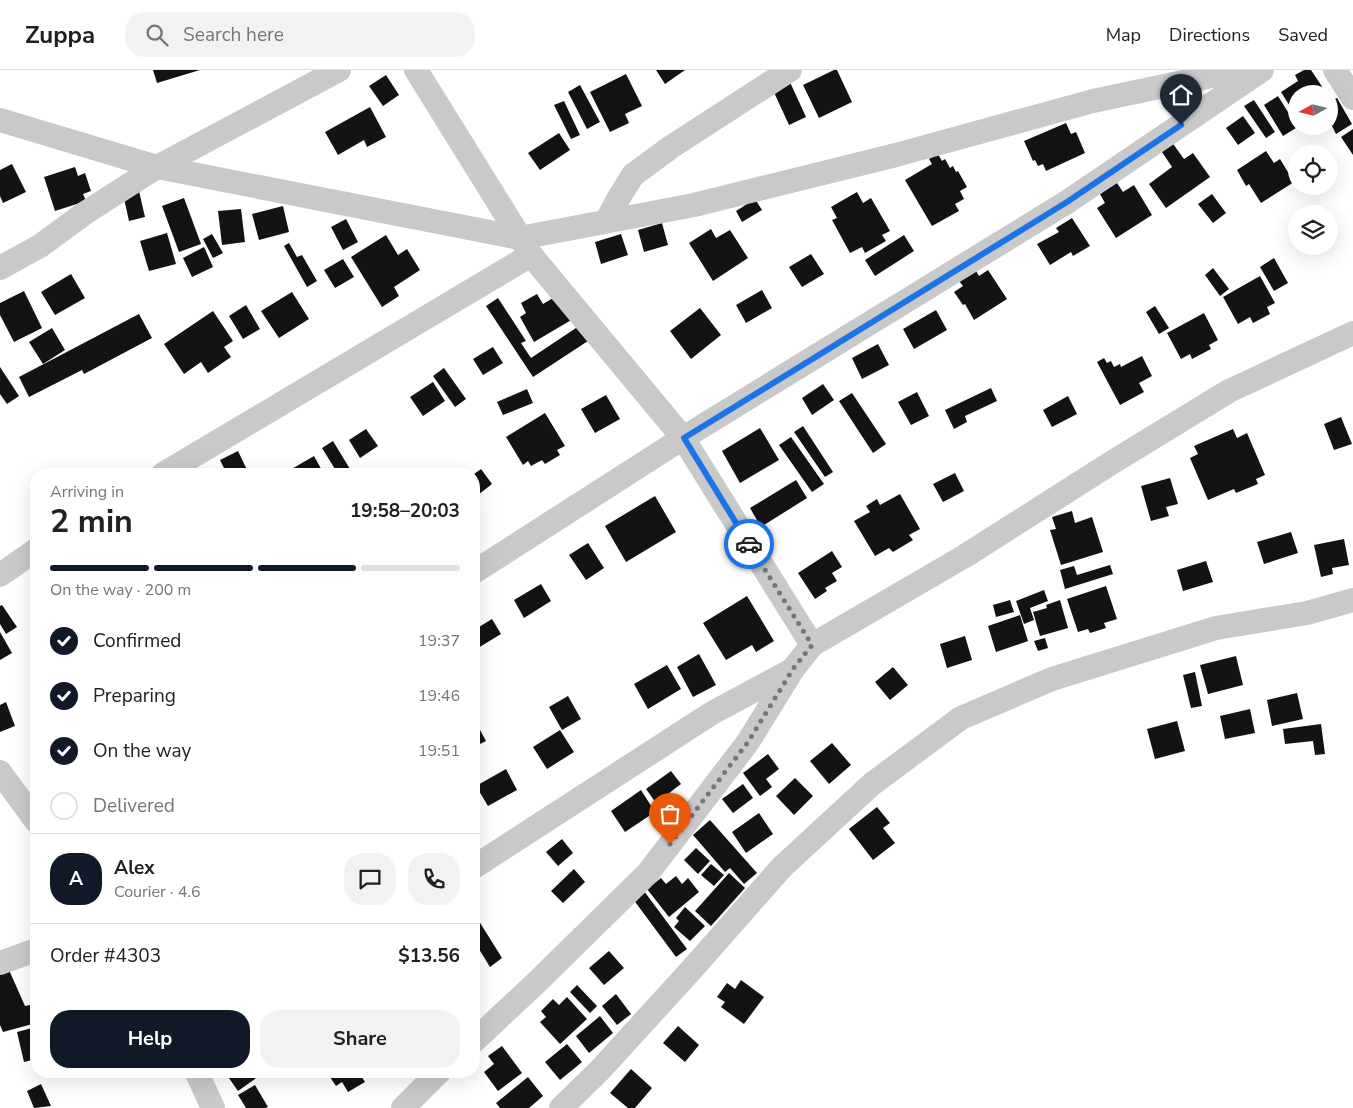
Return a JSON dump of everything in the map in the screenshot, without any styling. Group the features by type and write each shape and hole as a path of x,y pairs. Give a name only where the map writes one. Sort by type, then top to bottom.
{"street":[{"path":"0,268 40,246 85,213 157,167 339,70"},
{"path":"416,70 525,246 684,438 812,645"},
{"path":"607,220 633,175 671,146 790,70"},
{"path":"173,468 525,246 607,220 694,205 896,155 1093,101 1240,70"},
{"path":"480,568 684,438 1067,202 1262,70"},
{"path":"1335,70 1353,98"},
{"path":"0,120 157,167 525,246"},
{"path":"480,1035 648,873 748,742 793,669 812,645 966,556 1229,391 1353,333"},
{"path":"0,575 30,554"},
{"path":"561,1108 600,1070 687,976 782,867 872,784 960,718 1052,678 1216,628 1307,613 1353,600"},
{"path":"480,863 712,713 793,669"},
{"path":"0,772 30,813"},
{"path":"0,963 30,952"},
{"path":"199,1078 213,1108"},
{"path":"403,1108 433,1078"}],"building":[{"path":"153,70 200,70 157,83"},
{"path":"656,70 685,70 665,84"},
{"path":"837,70 852,102 819,118 803,85"},
{"path":"1304,70 1311,70 1321,85 1292,85 1298,81 1295,75"},
{"path":"626,74 642,106 625,114 629,123 610,132 590,92"},
{"path":"386,75 399,95 383,106 369,86"},
{"path":"789,80 806,117 789,125 772,88"},
{"path":"580,85 600,122 587,129 568,92"},
{"path":"1288,87 1288,103 1281,92"},
{"path":"1278,96 1288,112 1288,133 1283,136 1264,105"},
{"path":"1254,100 1275,132 1266,138 1244,106"},
{"path":"1338,100 1352,124 1338,133"},
{"path":"564,101 580,135 571,139 554,105"},
{"path":"370,107 386,137 367,147 364,140 338,155 325,132"},
{"path":"1243,116 1255,133 1238,145 1226,128"},
{"path":"1066,123 1071,134 1076,132 1085,153 1046,171 1043,164 1038,166 1035,160 1033,161 1024,141"},
{"path":"1353,129 1353,155 1341,137"},
{"path":"559,133 570,150 540,170 528,153"},
{"path":"1171,141 1184,159 1193,153 1210,177 1166,208 1149,184 1172,167 1160,149"},
{"path":"1266,151 1274,163 1280,159 1288,172 1288,186 1261,203 1249,184 1246,186 1237,170"},
{"path":"938,154 942,161 945,159 950,168 953,166 956,172 958,171 967,187 960,191 964,199 955,204 959,211 932,226 905,180 932,164 929,159"},
{"path":"12,164 26,192 3,203 0,196 0,170"},
{"path":"75,167 78,176 85,173 91,191 83,194 86,201 55,211 44,177"},
{"path":"1117,183 1123,192 1134,185 1152,215 1116,238 1097,208 1105,203 1100,194"},
{"path":"139,191 145,217 129,221 123,194"},
{"path":"857,192 863,203 871,198 890,231 882,235 886,241 865,253 862,247 850,253 832,220 837,218 831,207"},
{"path":"1212,194 1226,213 1213,223 1198,204"},
{"path":"184,198 201,244 179,252 162,206"},
{"path":"755,199 762,210 742,222 736,211"},
{"path":"283,206 289,232 259,240 252,214"},
{"path":"241,209 245,242 222,245 218,211"},
{"path":"1072,218 1090,246 1073,256 1071,252 1050,265 1037,244 1059,232 1056,228"},
{"path":"346,219 358,242 343,250 331,227"},
{"path":"662,223 668,245 644,252 638,230"},
{"path":"711,229 716,238 730,230 748,258 713,281 689,243"},
{"path":"167,233 176,264 149,271 140,241"},
{"path":"212,234 223,253 213,258 203,239"},
{"path":"621,234 628,255 601,264 595,242"},
{"path":"386,235 398,255 407,249 420,270 394,287 399,296 382,307 351,257"},
{"path":"904,235 914,251 875,276 865,260"},
{"path":"289,243 297,257 302,255 317,281 307,287 284,246"},
{"path":"204,247 213,267 192,277 183,258"},
{"path":"811,254 824,274 802,287 789,267"},
{"path":"1274,258 1288,283 1274,291 1260,267"},
{"path":"343,259 354,277 335,288 324,270"},
{"path":"1213,268 1229,289 1220,296 1205,275"},
{"path":"988,270 1007,299 974,320 965,304 963,305 954,292 963,286 959,281 976,271 979,276"},
{"path":"71,274 85,298 55,315 41,292"},
{"path":"1260,276 1275,303 1267,307 1270,314 1253,323 1250,317 1238,324 1223,297"},
{"path":"762,290 772,308 746,323 736,305"},
{"path":"24,291 42,328 14,342 0,315 0,303"},
{"path":"292,292 309,319 279,338 261,311"},
{"path":"537,294 543,304 558,295 573,319 534,342 520,317 526,313 521,303"},
{"path":"498,298 526,341 521,343 531,358 582,324 591,339 533,377 486,306"},
{"path":"246,305 260,329 243,339 229,316"},
{"path":"1155,306 1169,328 1159,334 1146,312"},
{"path":"700,308 721,335 691,359 670,331"},
{"path":"936,310 947,330 914,349 903,329"},
{"path":"213,311 233,341 224,347 231,357 208,373 201,362 184,374 164,344"},
{"path":"1204,313 1218,340 1209,345 1211,349 1192,359 1190,354 1181,359 1167,333"},
{"path":"139,314 152,338 84,374 82,370 29,397 19,377"},
{"path":"52,328 65,350 43,364 29,342"},
{"path":"878,344 889,365 862,379 852,358"},
{"path":"493,347 503,363 483,375 473,359"},
{"path":"1142,356 1152,376 1139,383 1144,392 1120,405 1097,362 1104,358 1107,363 1111,361 1114,367 1120,364 1121,367"},
{"path":"0,367 19,396 7,404 0,394"},
{"path":"444,368 466,399 455,407 433,376"},
{"path":"433,382 445,401 423,416 410,397"},
{"path":"823,384 834,400 812,415 802,398"},
{"path":"991,388 997,401 965,416 967,422 954,429 945,410"},
{"path":"527,389 533,403 503,415 497,402"},
{"path":"917,392 929,416 911,425 898,402"},
{"path":"852,393 886,444 873,453 839,401"},
{"path":"606,395 620,419 595,433 581,409"},
{"path":"1068,396 1077,414 1052,427 1043,410"},
{"path":"545,413 565,446 557,450 560,455 545,464 542,460 531,466 528,461 523,465 506,437"},
{"path":"1341,417 1352,444 1334,450 1324,424"},
{"path":"803,426 833,472 825,477 794,432"},
{"path":"760,428 779,460 740,483 722,451"},
{"path":"366,429 378,446 360,458 349,440"},
{"path":"1233,429 1237,438 1247,433 1265,475 1256,479 1258,484 1236,493 1234,489 1208,500 1190,458 1198,454 1194,446"},
{"path":"791,437 824,484 812,492 779,445"},
{"path":"333,441 349,468 334,468 322,448"},
{"path":"238,451 246,468 224,468 220,460"},
{"path":"314,456 321,468 293,468"},
{"path":"480,470 492,484 480,493"},
{"path":"955,473 964,491 943,502 933,484"},
{"path":"1170,478 1178,504 1166,507 1169,516 1151,521 1141,486"},
{"path":"796,480 807,498 761,527 750,508"},
{"path":"900,494 920,529 909,535 913,540 893,552 889,548 875,556 854,521 870,512 866,506 877,499 880,505"},
{"path":"655,496 676,532 626,562 605,526"},
{"path":"1072,511 1075,523 1092,517 1103,552 1061,565 1050,530 1056,529 1052,517"},
{"path":"1291,532 1298,553 1264,564 1257,542"},
{"path":"1344,539 1349,565 1332,568 1333,574 1321,577 1314,545"},
{"path":"588,543 604,568 586,580 569,555"},
{"path":"832,551 842,567 832,573 837,581 825,588 827,591 815,599 798,573"},
{"path":"1206,561 1213,582 1183,591 1177,570"},
{"path":"1110,565 1113,574 1065,589 1060,570 1074,566 1077,575"},
{"path":"541,584 551,601 524,618 514,600"},
{"path":"1106,586 1117,619 1104,623 1106,628 1090,633 1088,629 1078,632 1067,599"},
{"path":"1044,590 1048,601 1030,608 1034,620 1024,624 1016,601"},
{"path":"747,596 774,641 756,652 752,645 726,660 703,623"},
{"path":"1010,600 1014,612 996,617 993,605"},
{"path":"1060,600 1068,628 1040,636 1033,612 1047,608 1046,605"},
{"path":"2,605 17,627 6,634 0,624 0,606"},
{"path":"1020,615 1028,641 996,652 988,626"},
{"path":"492,619 501,634 480,647 480,626"},
{"path":"0,632 12,653 0,660"},
{"path":"965,636 972,660 947,668 940,644"},
{"path":"1045,638 1048,648 1038,651 1034,641"},
{"path":"699,654 716,685 693,697 677,667"},
{"path":"1236,656 1243,685 1208,694 1200,665"},
{"path":"667,665 681,689 648,709 634,684"},
{"path":"893,667 908,685 890,700 875,682"},
{"path":"1195,672 1202,706 1191,708 1183,675"},
{"path":"1297,693 1303,719 1272,726 1267,700"},
{"path":"568,696 581,719 562,730 549,707"},
{"path":"6,702 15,726 0,732 0,705"},
{"path":"1250,709 1255,733 1225,739 1220,716"},
{"path":"1177,721 1185,751 1155,759 1147,729"},
{"path":"1321,724 1325,754 1315,755 1313,741 1285,744 1283,729"},
{"path":"480,730 486,741 480,744"},
{"path":"560,730 574,752 547,769 533,747"},
{"path":"832,743 851,765 829,784 810,761"},
{"path":"768,754 779,769 766,779 772,787 760,796 743,773"},
{"path":"506,769 517,790 488,806 480,793 480,784"},
{"path":"671,771 681,784 656,803 646,789"},
{"path":"795,778 813,796 794,815 776,796"},
{"path":"743,784 753,798 733,813 722,799"},
{"path":"641,790 655,812 625,832 611,811"},
{"path":"877,807 890,823 883,828 895,843 873,860 849,829"},
{"path":"759,813 773,834 746,853 732,832"},
{"path":"710,820 757,873 744,884 730,868 725,872 693,835"},
{"path":"562,839 573,853 558,866 546,852"},
{"path":"696,848 710,861 698,874 684,860"},
{"path":"711,864 724,875 714,886 701,875"},
{"path":"574,869 585,882 563,903 551,891"},
{"path":"729,873 745,888 711,926 695,911"},
{"path":"676,876 682,884 688,878 699,892 669,917 647,889 661,878 666,884"},
{"path":"644,891 687,949 676,957 633,899"},
{"path":"685,907 705,926 690,941 674,927 679,921 676,918"},
{"path":"480,923 502,958 490,967 480,951"},
{"path":"609,951 624,968 604,985 589,968"},
{"path":"9,970 25,1006 30,1005 30,1025 3,1032 0,1025 0,974"},
{"path":"741,980 764,997 744,1024 721,1007 725,1002 717,997 727,983 735,989"},
{"path":"577,985 597,1006 590,1013 570,992"},
{"path":"616,994 631,1014 617,1025 602,1006"},
{"path":"567,997 587,1019 560,1044 540,1022 546,1017 541,1011 553,999 559,1005"},
{"path":"600,1016 613,1033 589,1053 576,1036"},
{"path":"678,1026 699,1045 685,1062 663,1043"},
{"path":"30,1029 30,1060 24,1062 17,1032"},
{"path":"567,1044 582,1062 560,1080 545,1062"},
{"path":"502,1046 522,1073 498,1091 484,1072 494,1064 488,1056"},
{"path":"631,1069 652,1088 635,1108 628,1108 610,1093"},
{"path":"528,1077 543,1096 529,1108 500,1108 496,1103"},
{"path":"229,1078 256,1078 238,1091"},
{"path":"331,1078 362,1078 365,1082 348,1092 342,1082 336,1086"},
{"path":"41,1084 51,1106 34,1108 27,1091"},
{"path":"255,1085 268,1107 246,1108 238,1095"}],"way so far":[{"path":"670,844 748,742 793,669 812,645 749,544"}],"route":[{"path":"749,544 684,438 1067,202 1181,125"}]}
